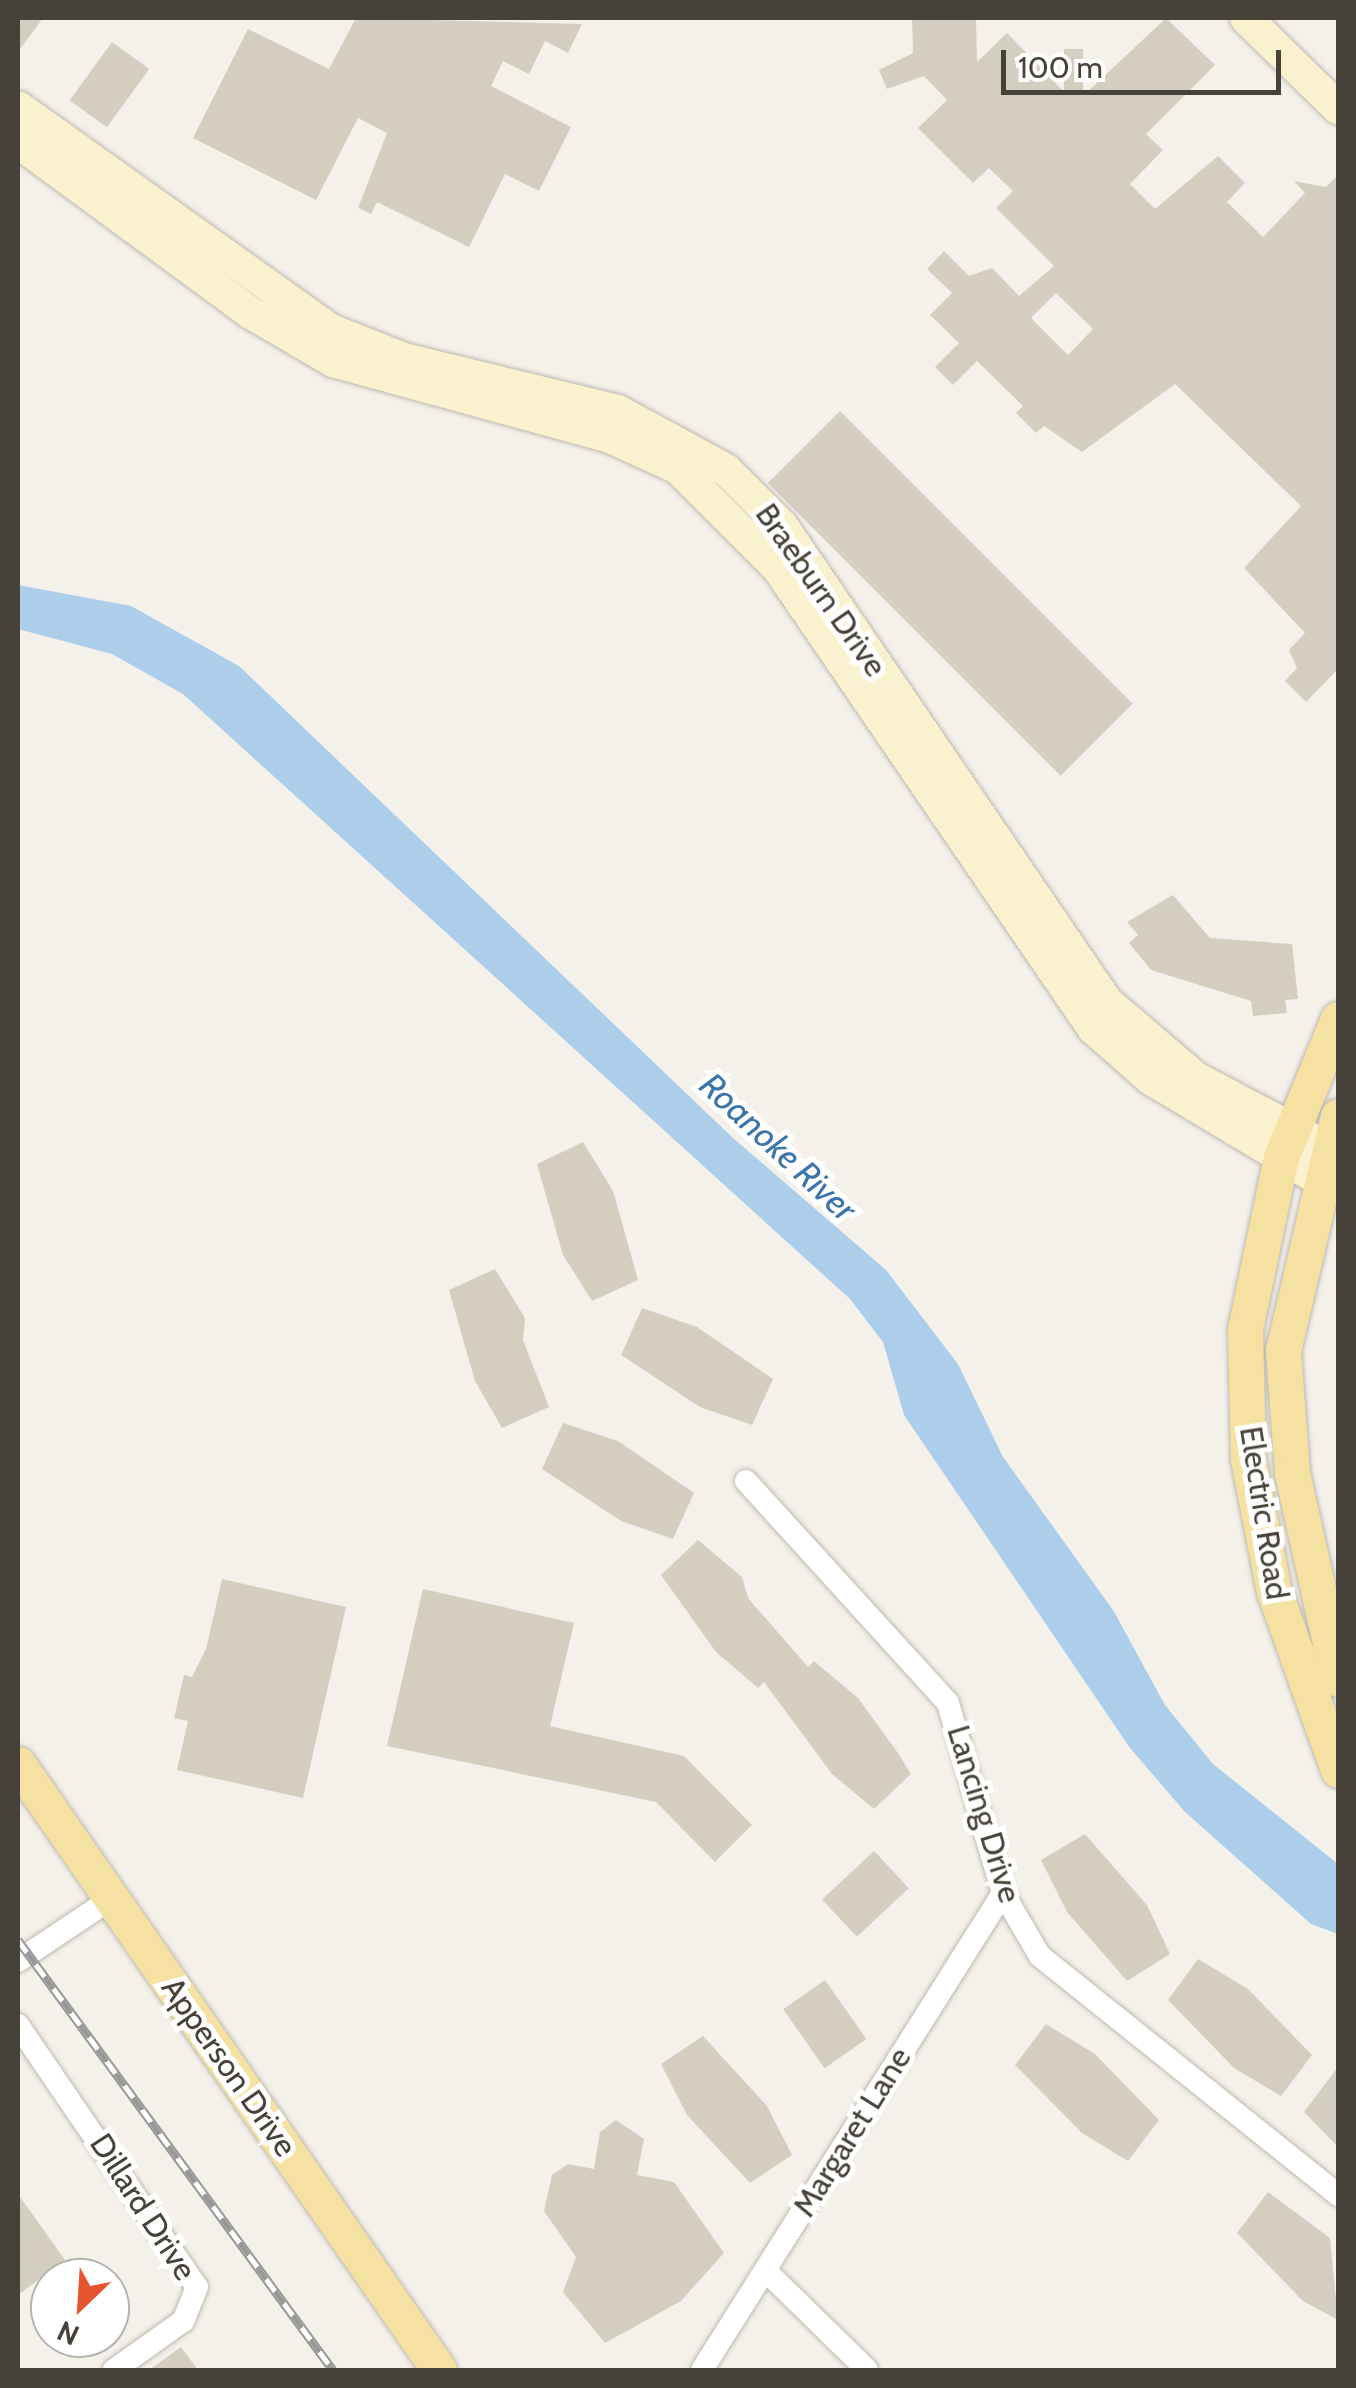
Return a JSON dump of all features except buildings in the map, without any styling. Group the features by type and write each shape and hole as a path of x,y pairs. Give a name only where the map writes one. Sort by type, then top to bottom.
{"main road":[{"name":"Electric Road","path":"1338,1020 1286,1143 1246,1329 1248,1458 1288,1642 1338,1770"},
{"name":"Electric Road","path":"1334,1166 1306,1236 1283,1350 1284,1411 1311,1583 1338,1680"},
{"name":"Apperson Drive","path":"18,1764 439,2370"}],"street":[{"path":"1246,18 1338,108"},
{"name":"Braeburn Drive","path":"18,107 331,330 404,359 618,411 726,470 782,526 969,826"},
{"name":"Braeburn Drive","path":"18,142 251,313 333,361 610,437 678,468 778,568 969,826 1097,1011 1286,1143 1334,1166"},
{"name":"Lancing Drive","path":"746,1481 948,1702 1003,1893 1062,1981 1338,2195"},
{"name":"Margaret Lane","path":"702,2370 1003,1893"},
{"path":"18,1961 112,1898"},
{"name":"Dillard Drive","path":"18,2025 198,2287 183,2322 114,2370"},
{"path":"766,2271 867,2370"}],"water":[{"path":"18,585 131,606 239,666 733,1138 886,1270 958,1364 1003,1457 1113,1610 1165,1705 1213,1764 1338,1864 1338,1934 1311,1924 1185,1812 1130,1748 904,1415 883,1342 850,1299 183,694 112,654 18,629"}],"railway":[{"path":"18,1940 333,2370"}],"water label":[{"name":"Roanoke River","path":"778,1147"}]}
